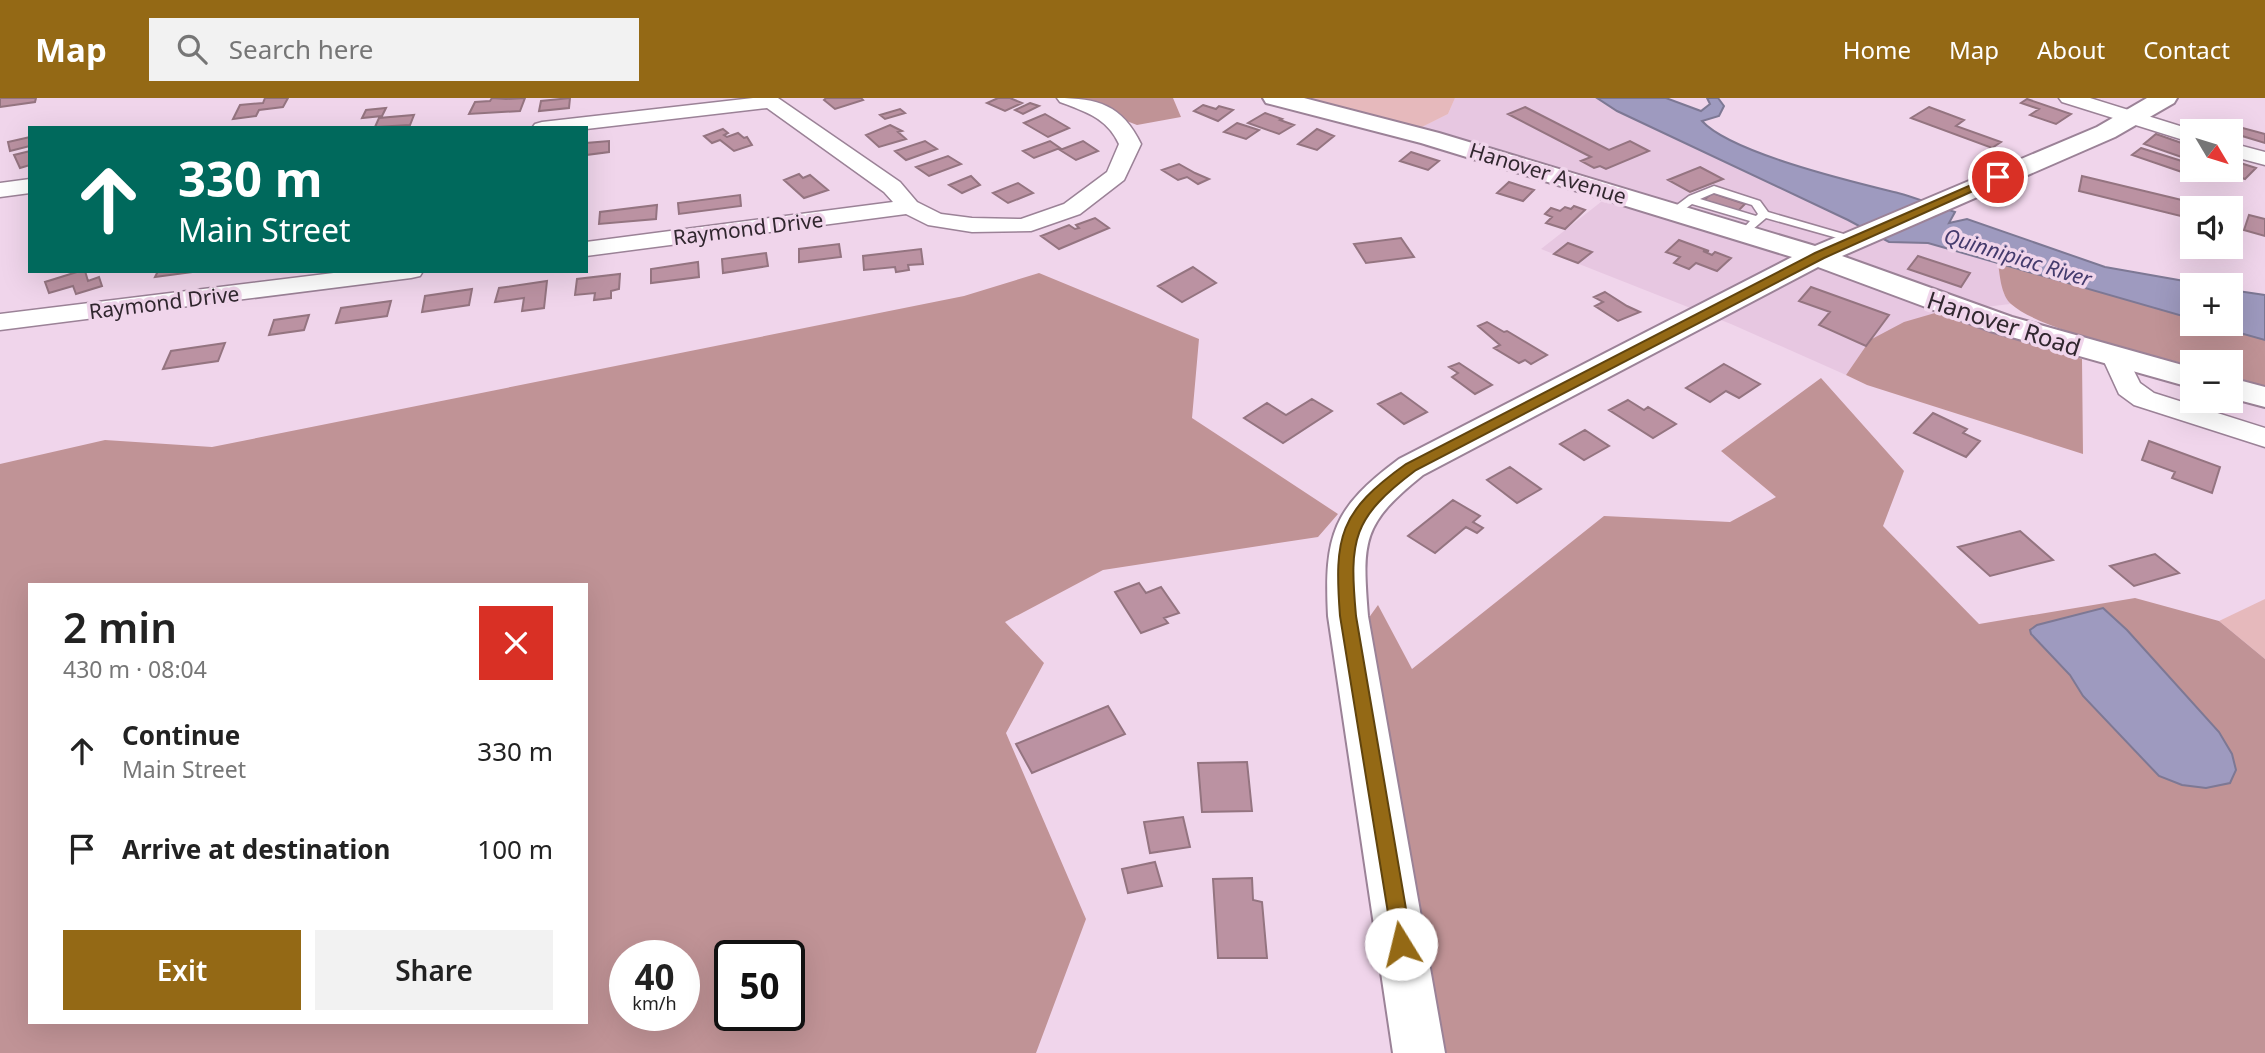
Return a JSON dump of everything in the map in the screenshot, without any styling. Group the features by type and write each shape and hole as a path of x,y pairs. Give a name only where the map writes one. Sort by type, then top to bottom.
{"main road":[{"name":"Hanover Avenue","path":"1275,98 1683,206 1756,222 1819,255"},
{"path":"1419,1053 1348,616 1345,574 1348,538 1363,508 1383,487 1411,467 1819,255 2133,119 2165,98"},
{"name":"Hanover Road","path":"1819,255 1957,309 2180,374"},
{"path":"2243,391 2265,397"}],"street":[{"path":"558,126 768,100 892,187 909,207 936,220 972,225 1023,226 1072,209 1116,175 1130,144 1122,124 1099,110 1067,98"},
{"path":"2069,98 2180,133"},
{"path":"2244,153 2265,159"},
{"path":"0,190 28,186"},
{"name":"Raymond Drive","path":"588,249 909,207"},
{"name":"Raymond Drive","path":"0,322 395,273"},
{"path":"2115,357 2129,388 2144,399 2265,438"}],"lane":[{"path":"1756,222 1862,235"}],"shaded area":[{"path":"1067,98 1173,98 1181,117 1137,125"},
{"path":"1303,98 1455,98 1448,114 1418,129"},
{"path":"1455,98 1597,98 1617,111 1889,242 1928,243 1998,263 2004,294 2010,304 1935,313 1870,340 1846,375 1731,324 1541,249 1606,198 1425,147 1418,129 1448,114"},
{"path":"1998,263 2180,315 2180,336 2243,336 2243,334 2265,340 2265,386 2243,380 2243,350 2180,350 2180,363 2098,341 2026,314 2011,304 2001,285"},
{"path":"1039,273 1199,339 1192,418 1338,514 1318,537 1103,570 1005,622 1044,663 1006,733 1086,919 1036,1053 0,1053 0,464 105,440 212,447 964,296"},
{"path":"1935,313 2082,359 2083,454 1867,385 1846,375 1870,340 1904,322"},
{"path":"1821,378 1904,471 1883,526 1979,624 2135,598 2219,621 2265,659 2265,1053 1444,1053 1365,623 1378,605 1412,669 1604,516 1730,522 1776,497 1721,451","holes":["2103,608 2146,763 2083,696 2070,675 2031,635 2030,630 2037,625"]},
{"path":"2265,599 2265,659 2219,621"}],"water":[{"name":"Quinnipiac River","path":"1597,98 1666,98 1701,111 1710,104 1707,98 1718,98 1724,106 1719,116 1702,121 1717,133 1739,144 1794,165 1905,195 1955,212 1949,223 1967,219 2105,267 2180,280 2180,315 1928,243 1889,242 1617,111"},
{"path":"2243,292 2265,295 2265,340 2243,334"},
{"path":"2103,608 2127,630 2219,732 2232,754 2236,770 2230,783 2206,788 2182,785 2159,776 2083,696 2070,675 2031,634 2030,630 2037,625"}],"building":[{"path":"0,98 36,98 35,102 0,107"},
{"path":"265,98 288,98 283,107 259,110 256,116 233,119 240,105 263,103"},
{"path":"492,98 525,98 520,111 469,114 475,102 490,101"},
{"path":"570,98 569,108 539,111 541,101"},
{"path":"998,98 1010,98 1022,103 1005,111 987,103"},
{"path":"2027,99 2071,114 2056,124 2030,115 2039,109 2021,103"},
{"path":"824,100 863,100 835,109"},
{"path":"1030,103 1039,106 1023,114 1015,110"},
{"path":"1203,105 1233,110 1218,121 1194,111"},
{"path":"1525,107 1609,150 1630,141 1649,151 1606,169 1600,166 1594,168 1581,161 1591,157 1508,114"},
{"path":"1929,107 1964,120 1956,126 2001,142 1992,148 1911,118"},
{"path":"386,108 382,116 362,118 366,110"},
{"path":"900,109 905,113 885,119 880,115"},
{"path":"1265,113 1294,125 1279,134 1248,123"},
{"path":"1045,114 1069,128 1048,137 1024,123"},
{"path":"414,115 410,125 375,126 379,118"},
{"path":"1237,123 1259,130 1246,139 1224,132"},
{"path":"890,125 902,131 898,132 906,139 879,147 866,135"},
{"path":"2244,128 2265,134 2265,143 2244,137"},
{"path":"723,129 728,133 724,135 727,137 738,133 744,138 747,137 752,145 734,151 720,140 712,143 704,136"},
{"path":"1317,129 1334,136 1317,150 1298,144"},
{"path":"2156,134 2180,142 2180,156 2144,144"},
{"path":"28,137 28,146 10,151 8,142"},
{"path":"609,141 609,152 588,155 588,143"},
{"path":"925,141 937,149 906,160 895,151"},
{"path":"1050,141 1060,148 1034,158 1023,151"},
{"path":"1083,141 1098,151 1076,160 1060,150"},
{"path":"2141,148 2180,160 2180,171 2132,155"},
{"path":"28,152 28,166 20,168 14,155"},
{"path":"1411,152 1439,161 1428,170 1400,161"},
{"path":"948,156 961,164 929,176 916,167"},
{"path":"1179,164 1209,179 1198,184 1187,177 1178,180 1162,170"},
{"path":"2244,164 2256,168 2245,179"},
{"path":"1700,167 1723,179 1690,192 1668,180"},
{"path":"799,174 803,178 810,175 828,190 804,198 784,180"},
{"path":"971,176 980,185 962,193 949,185"},
{"path":"2082,176 2180,200 2180,216 2079,191"},
{"path":"1509,182 1534,190 1523,201 1497,193"},
{"path":"1018,183 1033,193 1008,203 993,193"},
{"path":"1712,193 1745,204 1736,213 1703,201"},
{"path":"740,195 741,206 679,214 678,203"},
{"path":"657,205 656,219 599,224 600,212"},
{"path":"1574,206 1585,210 1565,229 1546,223 1552,217 1545,214 1551,208 1560,211"},
{"path":"2249,215 2265,219 2265,236 2244,230"},
{"path":"1095,218 1109,228 1059,249 1041,236 1069,225 1075,229 1079,228 1076,225"},
{"path":"1401,238 1414,257 1366,263 1354,244"},
{"path":"1679,240 1709,251 1703,251 1712,255 1715,252 1731,258 1717,271 1696,263 1689,269 1674,263 1680,257 1666,252"},
{"path":"1568,243 1592,252 1578,263 1554,254"},
{"path":"839,244 841,257 799,262 799,249"},
{"path":"921,249 923,264 908,265 909,270 896,272 895,267 864,270 863,256"},
{"path":"766,253 768,266 723,273 722,259"},
{"path":"1918,256 1970,273 1961,287 1908,269"},
{"path":"698,262 699,277 651,283 651,269"},
{"path":"1193,267 1216,283 1182,302 1158,286"},
{"path":"74,273 86,273 88,281 99,277 102,286 76,294 73,286 49,293 45,282"},
{"path":"157,273 185,273 155,277"},
{"path":"620,274 619,289 611,291 611,298 594,300 595,293 575,295 577,279"},
{"path":"547,281 544,308 522,311 524,298 495,302 499,288"},
{"path":"1811,287 1889,315 1866,346 1819,325 1830,312 1799,301"},
{"path":"472,289 469,305 422,312 425,296"},
{"path":"1605,292 1640,312 1618,321 1595,306 1603,302 1594,297"},
{"path":"391,301 387,316 336,323 341,308"},
{"path":"309,315 304,330 269,335 274,320"},
{"path":"1487,322 1547,355 1531,364 1525,360 1519,363 1494,348 1500,345 1478,326"},
{"path":"225,343 218,361 163,369 171,351"},
{"path":"1459,363 1492,385 1475,394 1452,377 1458,373 1449,367"},
{"path":"1724,364 1760,384 1739,398 1726,391 1710,402 1686,388"},
{"path":"1401,393 1427,412 1404,424 1378,404"},
{"path":"1312,399 1332,411 1283,443 1244,418 1267,403 1286,415"},
{"path":"1628,400 1644,410 1648,407 1676,424 1653,438 1609,410"},
{"path":"1933,413 1967,429 1963,433 1980,441 1966,457 1914,433"},
{"path":"1585,430 1609,446 1584,460 1560,444"},
{"path":"2149,441 2220,467 2212,493 2172,478 2175,472 2142,460"},
{"path":"1510,467 1541,489 1517,503 1487,480"},
{"path":"1453,500 1480,516 1473,522 1483,528 1477,533 1466,527 1435,553 1408,536"},
{"path":"2020,531 2053,560 1990,576 1958,547"},
{"path":"2155,554 2179,573 2134,586 2110,566"},
{"path":"1139,583 1146,593 1161,587 1179,613 1164,618 1168,623 1141,633 1115,592"},
{"path":"1108,706 1125,734 1032,773 1016,744"},
{"path":"1247,762 1252,811 1202,812 1198,763"},
{"path":"1183,817 1190,847 1150,853 1144,822"},
{"path":"1155,862 1162,886 1128,893 1122,869"},
{"path":"1252,878 1253,900 1262,902 1267,958 1218,958 1213,879"}],"route":[{"path":"1401,944 1348,616 1345,574 1348,538 1363,508 1383,487 1411,467 1819,255 1998,177"}]}
